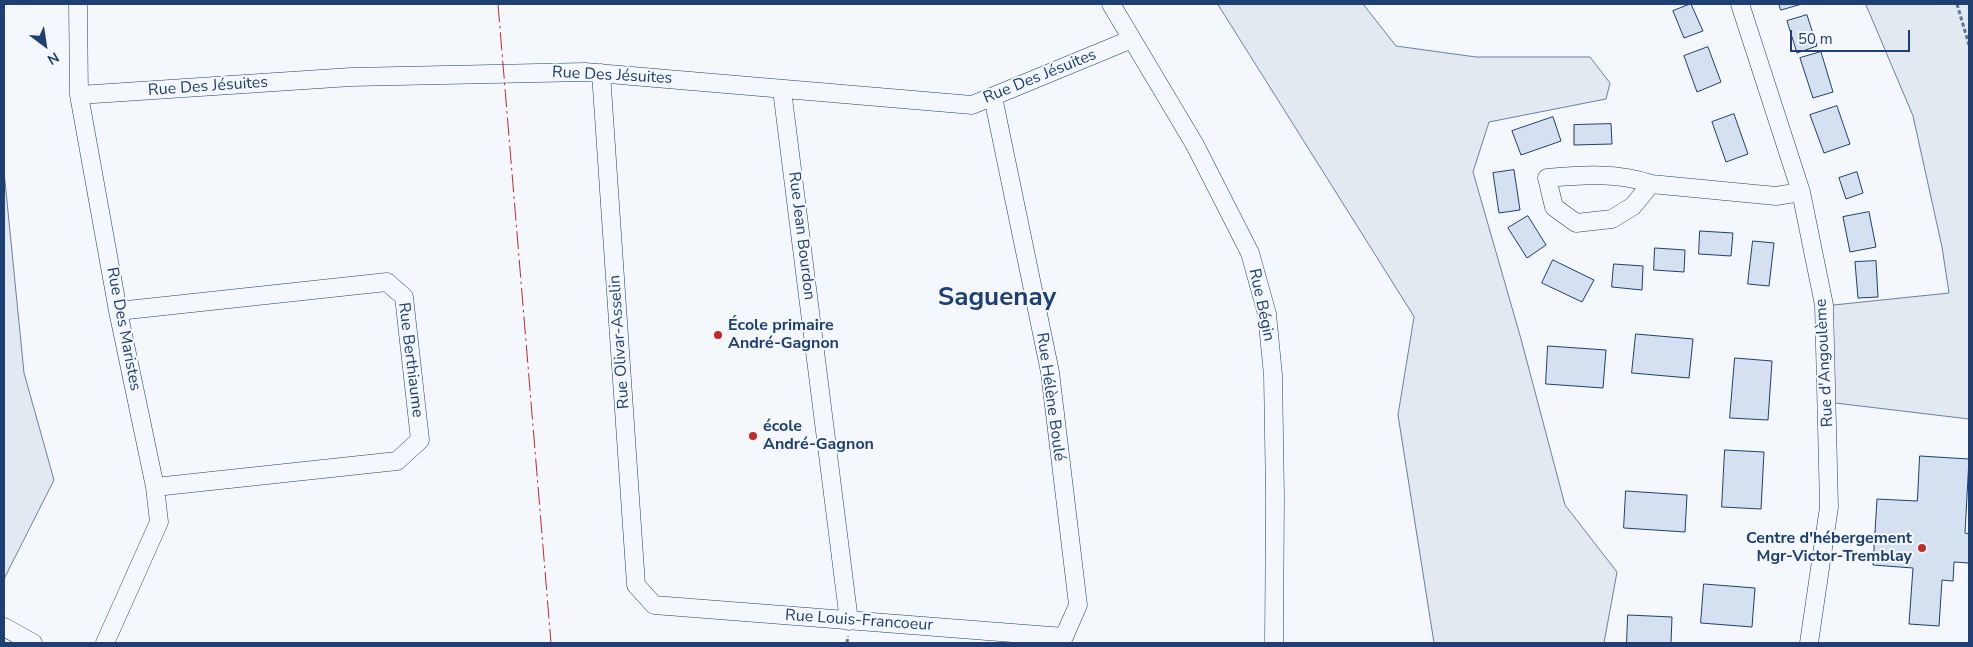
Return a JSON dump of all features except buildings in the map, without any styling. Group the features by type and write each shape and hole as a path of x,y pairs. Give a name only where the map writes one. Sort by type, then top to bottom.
{"street":[{"name":"Rue Des Maristes","path":"78,4 79,96 118,311 155,487 159,522 105,643"},
{"name":"Rue Bégin","path":"1111,4 1195,145 1250,253 1267,314 1273,384 1274,643"},
{"name":"Rue d'Angoulème","path":"1740,4 1801,192 1824,306 1829,507 1809,643"},
{"name":"Rue Des Jésuites","path":"79,96 351,76 602,73 972,105 1132,39"},
{"name":"Rue Olivar-Asselin","path":"602,73 636,584 654,606"},
{"name":"Rue Jean Bourdon","path":"782,90 849,621"},
{"name":"Rue Hélène Boulé","path":"993,97 1050,372 1078,605 1064,638"},
{"path":"1651,184 1633,206 1612,219 1576,222 1554,207 1547,178 1590,174 1643,180 1651,184 1776,196 1801,192"},
{"name":"Rue Berthiaume","path":"118,311 386,282 404,297 420,440 397,461 155,487"},
{"name":"Rue Louis-Francoeur","path":"654,606 1064,638"},
{"path":"4,627 33,643"}],"path":[{"path":"1957,4 1969,45"}],"shaded area":[{"path":"1218,4 1363,4 1396,46 1476,57 1590,57 1610,83 1606,99 1489,122 1473,172 1521,339 1565,505 1617,572 1604,643 1434,643 1398,415 1414,317"},
{"path":"1866,4 1969,4 1969,419 1827,402 1824,306 1949,293 1942,247 1913,116"},
{"path":"4,171 24,373 54,480 4,579"}],"power":[{"path":"498,4 551,643"}],"place":[{"name":"École primaire André-Gagnon","path":"718,335"},
{"name":"école André-Gagnon","path":"753,436"},
{"name":"Centre d'hébergement Mgr-Victor-Tremblay","path":"1922,548"}],"district":[{"name":"Saguenay","path":"997,299"}]}
